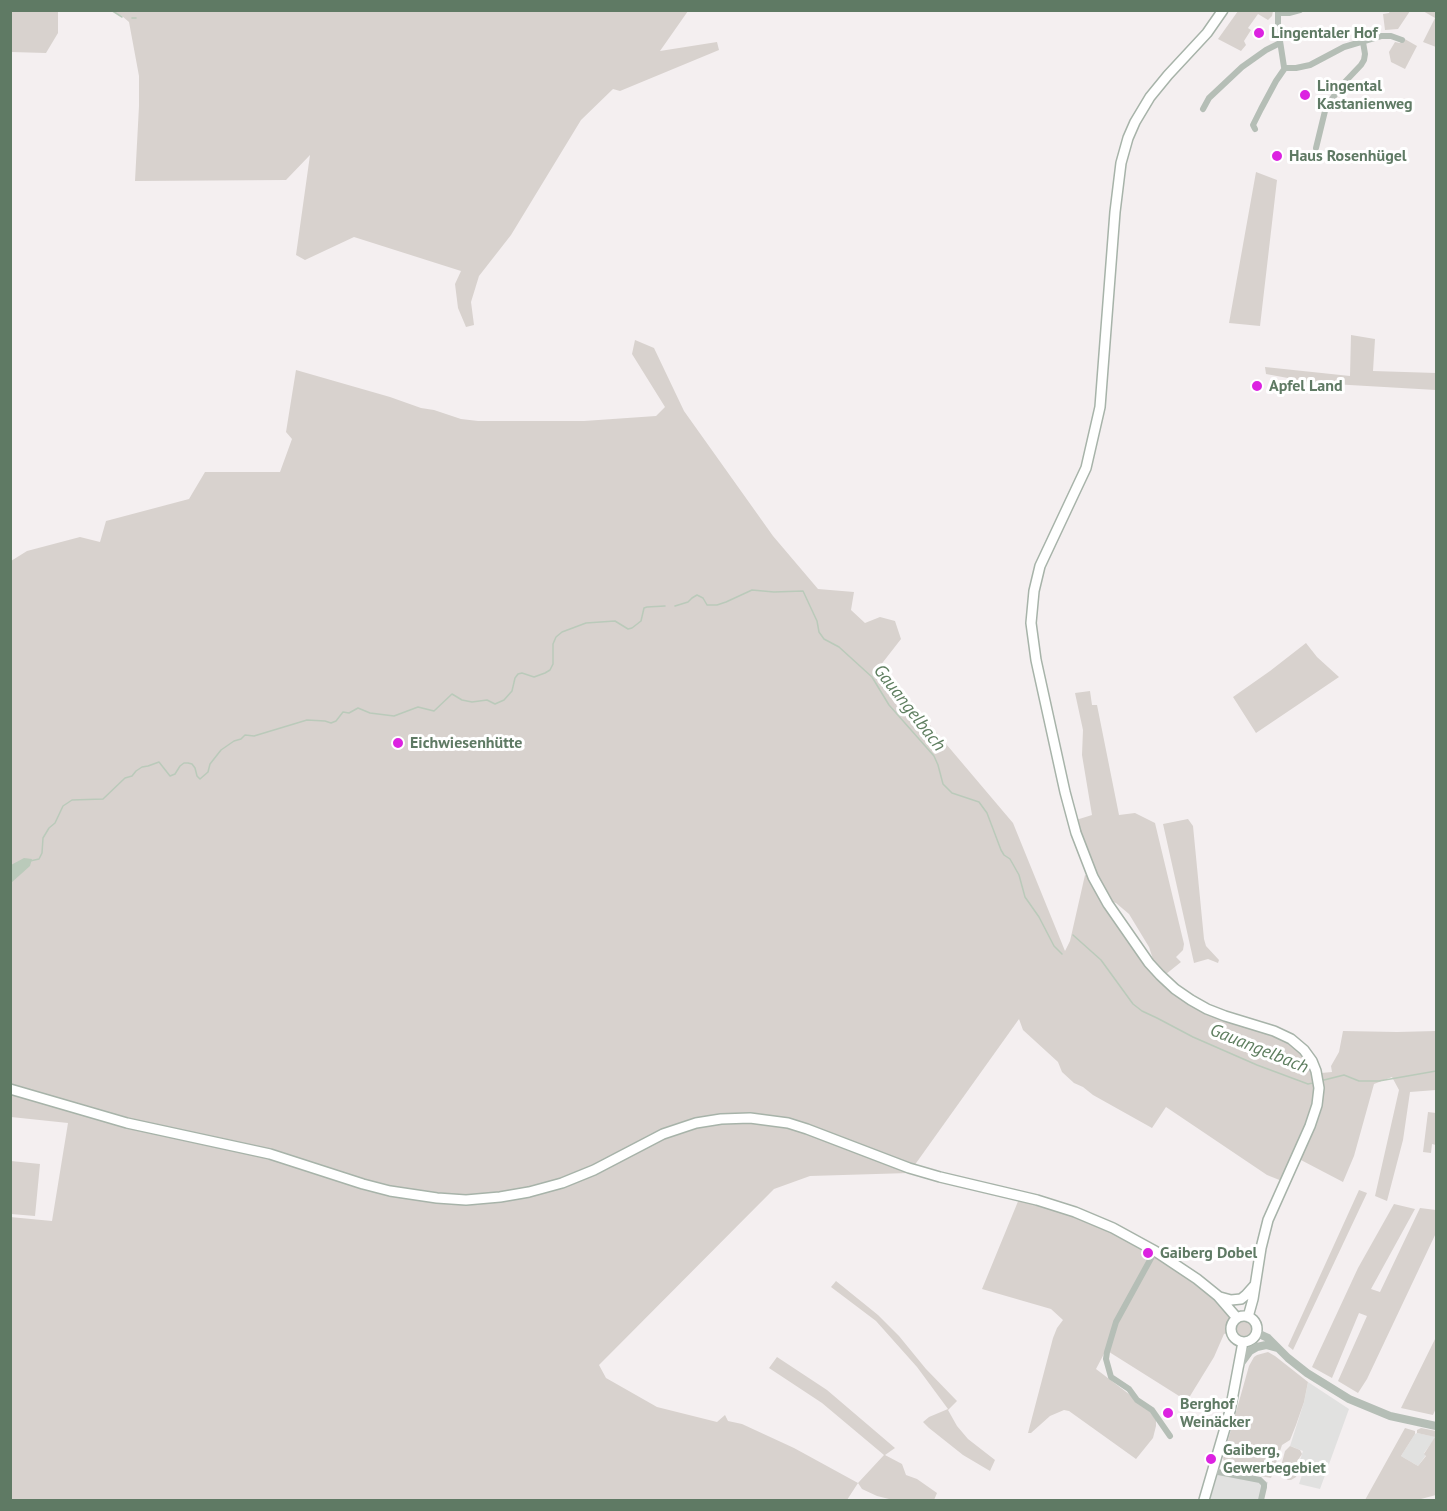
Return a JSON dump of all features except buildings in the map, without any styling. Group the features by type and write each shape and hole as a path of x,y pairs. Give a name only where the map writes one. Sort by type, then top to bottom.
{"main road":[{"path":"1223,10 1197,44 1150,97 1128,138 1121,163 1115,212 1100,407 1092,446 1083,474 1040,566 1034,591 1031,623 1036,660 1074,825 1087,864 1108,904 1149,963 1175,989 1216,1013 1274,1031 1291,1039 1312,1060 1316,1071 1319,1088 1317,1106 1268,1221 1248,1317"},
{"path":"10,1089 127,1122 270,1154 390,1191 466,1200 529,1192 562,1183 594,1170 663,1134 696,1123 750,1118 788,1123 927,1174 1055,1205 1113,1228 1186,1270 1218,1296 1237,1318"},
{"path":"1218,1296 1233,1300 1241,1299 1256,1283"},
{"path":"1248,1317 1255,1322 1257,1333 1251,1340 1243,1342 1237,1339 1232,1331 1233,1324 1237,1318 1248,1317"},
{"path":"1204,1500 1233,1401 1243,1342"}],"street":[{"path":"1286,68 1284,67 1278,12 1290,13 1300,10"},
{"path":"1286,68 1310,65 1341,48 1385,36 1402,40"},
{"path":"1316,148 1327,106 1363,61 1364,42"},
{"path":"1203,109 1209,98 1234,73 1260,54 1281,43"},
{"path":"1255,129 1253,125 1261,109 1286,68"},
{"path":"1155,1251 1118,1319 1106,1357 1111,1377 1128,1388 1137,1400 1152,1410 1170,1436"},
{"path":"1257,1333 1268,1338 1276,1348 1316,1380 1355,1402 1389,1416 1437,1426"},
{"path":"1239,1366 1255,1348 1263,1345 1276,1348"},
{"path":"1213,1471 1260,1480 1264,1484 1260,1500"}],"shaded area":[{"path":"11,11 58,12 58,33 46,53 11,52"},
{"path":"112,11 688,11 660,51 717,42 719,50 620,91 613,89 581,120 511,235 479,276 471,302 474,325 466,327 458,308 455,284 461,271 354,237 305,260 296,255 310,155 286,180 135,181 139,76 129,22"},
{"path":"1238,11 1273,11 1268,20 1258,14 1248,28 1251,30 1244,41 1246,45 1241,51 1218,39"},
{"path":"1390,11 1410,11 1398,29 1385,30 1383,14"},
{"path":"1423,11 1436,11 1436,47 1423,42 1435,18"},
{"path":"1403,38 1417,46 1405,69 1391,62 1389,52 1395,42 1400,43"},
{"path":"1256,172 1277,180 1260,326 1229,323"},
{"path":"1351,335 1375,339 1373,371 1436,373 1436,390 1315,383 1266,374 1265,367 1350,376"},
{"path":"635,340 654,348 684,411 773,536 818,589 854,592 851,610 865,623 880,617 895,621 901,639 880,666 1013,823 1065,951 1070,941 1085,875 1089,876 1149,968 1216,1016 1280,1038 1305,1057 1314,1078 1315,1094 1308,1122 1282,1181 1267,1175 1166,1107 1152,1128 1093,1095 1062,1072 1058,1062 1023,1030 1019,1019 909,1173 810,1176 774,1189 599,1365 606,1378 657,1407 717,1422 725,1415 728,1421 742,1424 794,1448 858,1483 847,1500 11,1500 10,1217 52,1221 68,1123 11,1117 11,561 27,551 80,537 100,542 106,521 189,499 205,472 280,472 292,439 286,432 296,370 461,419 584,421 656,416 665,407 632,354"},
{"path":"1306,643 1317,657 1339,677 1256,733 1233,697"},
{"path":"1090,691 1092,705 1097,705 1119,815 1135,813 1155,823 1184,944 1183,950 1176,957 1181,962 1166,974 1154,962 1149,947 1129,914 1110,901 1081,840 1076,820 1092,815 1082,755 1083,730 1075,693"},
{"path":"1188,819 1193,826 1204,939 1206,946 1219,960 1218,963 1208,959 1194,963 1163,824"},
{"path":"24,858 32,859 30,866 11,883 11,865"},
{"path":"1343,1031 1436,1031 1436,1090 1410,1092 1403,1140 1387,1201 1375,1196 1399,1090 1392,1077 1374,1084 1354,1156 1343,1182 1299,1159 1317,1121 1322,1096 1321,1073 1332,1072 1331,1066 1339,1052"},
{"path":"1428,1112 1436,1113 1436,1145 1432,1144 1431,1153 1423,1152"},
{"path":"11,1161 40,1164 35,1216 11,1214"},
{"path":"1359,1190 1367,1193 1293,1350 1288,1346"},
{"path":"1019,1199 1066,1212 1123,1236 1213,1296 1229,1316 1227,1333 1224,1334 1214,1357 1187,1401 1106,1350 1096,1369 1146,1407 1156,1420 1153,1438 1136,1459 1069,1411 1064,1410 1050,1416 1031,1433 1028,1433 1053,1338 1063,1320 1051,1309 982,1289"},
{"path":"1394,1204 1415,1209 1371,1289 1380,1292 1420,1208 1436,1210 1436,1233 1367,1379 1358,1393 1338,1381 1367,1316 1359,1313 1332,1378 1312,1367 1358,1268"},
{"path":"836,1281 878,1315 957,1401 948,1410 968,1439 995,1460 990,1471 963,1455 923,1422 948,1409 917,1367 876,1321 831,1287"},
{"path":"1241,1320 1249,1320 1254,1325 1252,1336 1241,1338 1236,1333 1236,1325"},
{"path":"1436,1337 1436,1408 1433,1415 1401,1408"},
{"path":"1268,1352 1308,1382 1296,1425 1290,1440 1282,1445 1271,1478 1230,1470 1223,1458 1249,1366 1254,1357"},
{"path":"777,1357 827,1390 895,1448 885,1455 902,1464 906,1475 917,1479 937,1493 934,1500 893,1500 862,1489 858,1483 884,1455 822,1403 769,1368"},
{"path":"1308,1382 1349,1409 1320,1489 1299,1484 1305,1466 1299,1463 1303,1451 1290,1446"},
{"path":"1405,1428 1415,1431 1415,1434 1401,1456 1418,1466 1426,1456 1424,1454 1435,1437 1417,1433 1417,1430 1421,1428 1436,1431 1436,1495 1420,1500 1365,1500"},
{"path":"1417,1433 1436,1437 1418,1466 1401,1456"},
{"path":"1290,1446 1300,1450 1302,1454 1298,1460 1296,1477 1288,1480 1279,1474 1285,1451"},
{"path":"1218,1473 1268,1482 1263,1500 1210,1500"}],"waterway":[{"path":"111,10 122,17"},
{"name":"Gauangelbach","path":"675,606 688,602 697,595 703,598 707,605 717,605 752,590 803,591 824,639 839,647 872,677 889,705 934,756 943,784 952,793 979,802 987,813 1001,850 1010,859 1019,875 1025,897 1039,917 1054,946 1062,954"},
{"name":"Gauangelbach","path":"30,861 39,859 42,853 43,838 55,823 63,806 72,800 103,799 125,778 132,776 142,767 159,762 170,776 175,774 184,763 188,763 192,764 200,779 208,772 210,764 221,750 245,735 254,736 307,720 331,723 336,721 343,712 349,713 358,708 370,713 394,716 418,707 434,711 452,694 462,700 472,702 487,700 495,704 504,700 512,691 518,674 534,677 550,670 553,664 553,644 562,632 586,623 615,621 628,629 632,628 641,621 644,608 665,606"},
{"name":"Gauangelbach","path":"1073,935 1101,960 1133,1004 1142,1011 1193,1037 1257,1065 1308,1084 1313,1083"},
{"name":"Gauangelbach","path":"1320,1081 1344,1075 1359,1081 1379,1081 1436,1071"}],"place":[{"name":"Lingentaler Hof","path":"1259,33"},
{"name":"Lingental Kastanienweg","path":"1305,95"},
{"name":"Haus Rosenhügel","path":"1277,156"},
{"name":"Apfel Land","path":"1257,386"},
{"name":"Eichwiesenhütte","path":"398,743"},
{"name":"Gaiberg Dobel","path":"1148,1253"},
{"name":"Berghof Weinäcker","path":"1168,1413"},
{"name":"Gaiberg, Gewerbegebiet","path":"1211,1459"}]}
